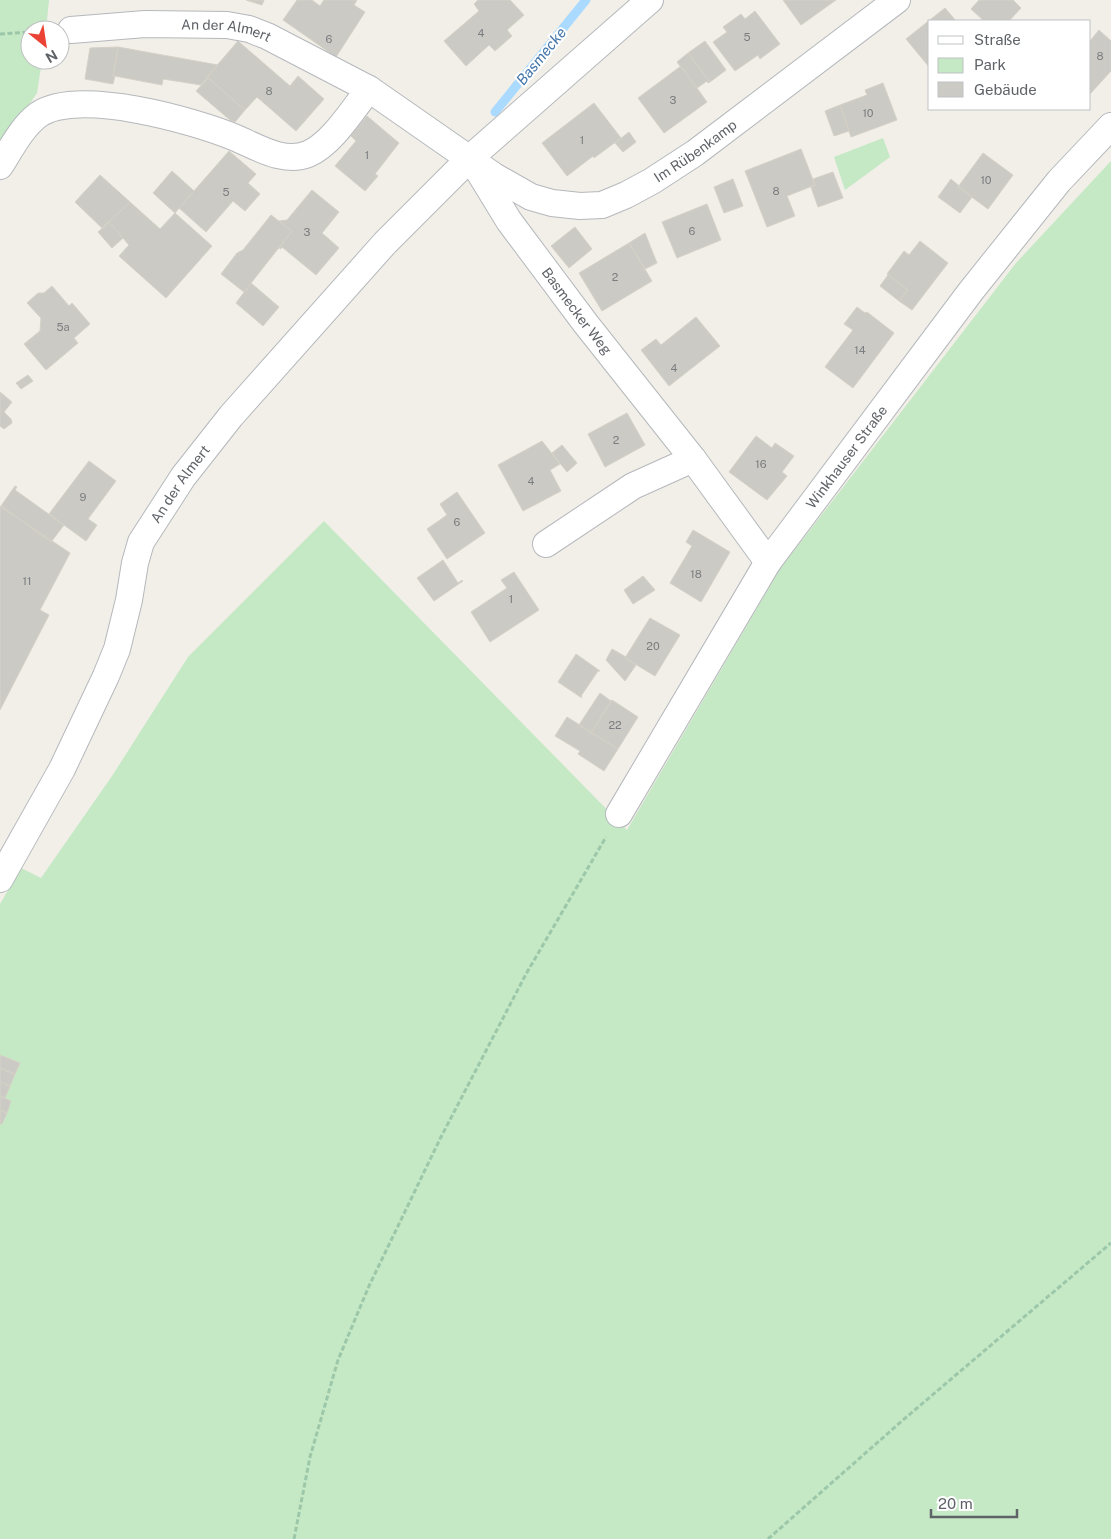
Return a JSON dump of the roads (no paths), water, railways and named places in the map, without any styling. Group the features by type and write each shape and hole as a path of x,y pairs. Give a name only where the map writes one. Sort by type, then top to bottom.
{"street":[{"name":"An der Almert","path":"0,879 62,769 106,676 119,641 141,542 182,477 231,416 385,243 470,158 650,0"},
{"name":"Im Rübenkamp","path":"470,158 494,176 531,197 552,203 580,206 602,205 652,181 695,153 897,0"},
{"name":"An der Almert","path":"71,30 145,24 227,25 249,29 267,36 369,88 470,158"},
{"path":"0,166 29,122 39,114 57,106 88,103 168,116 222,132 266,151 286,157 297,157 308,154 320,147 337,130 369,88"},
{"name":"Winkhauser Straße","path":"619,814 768,562 971,291 1059,181 1111,126"},
{"name":"Basmecker Weg","path":"470,158 509,221 586,324 693,459 768,562"},
{"path":"546,544 633,486 693,459"}],"waterway":[{"name":"Basmecke","path":"495,112 586,0"}]}
